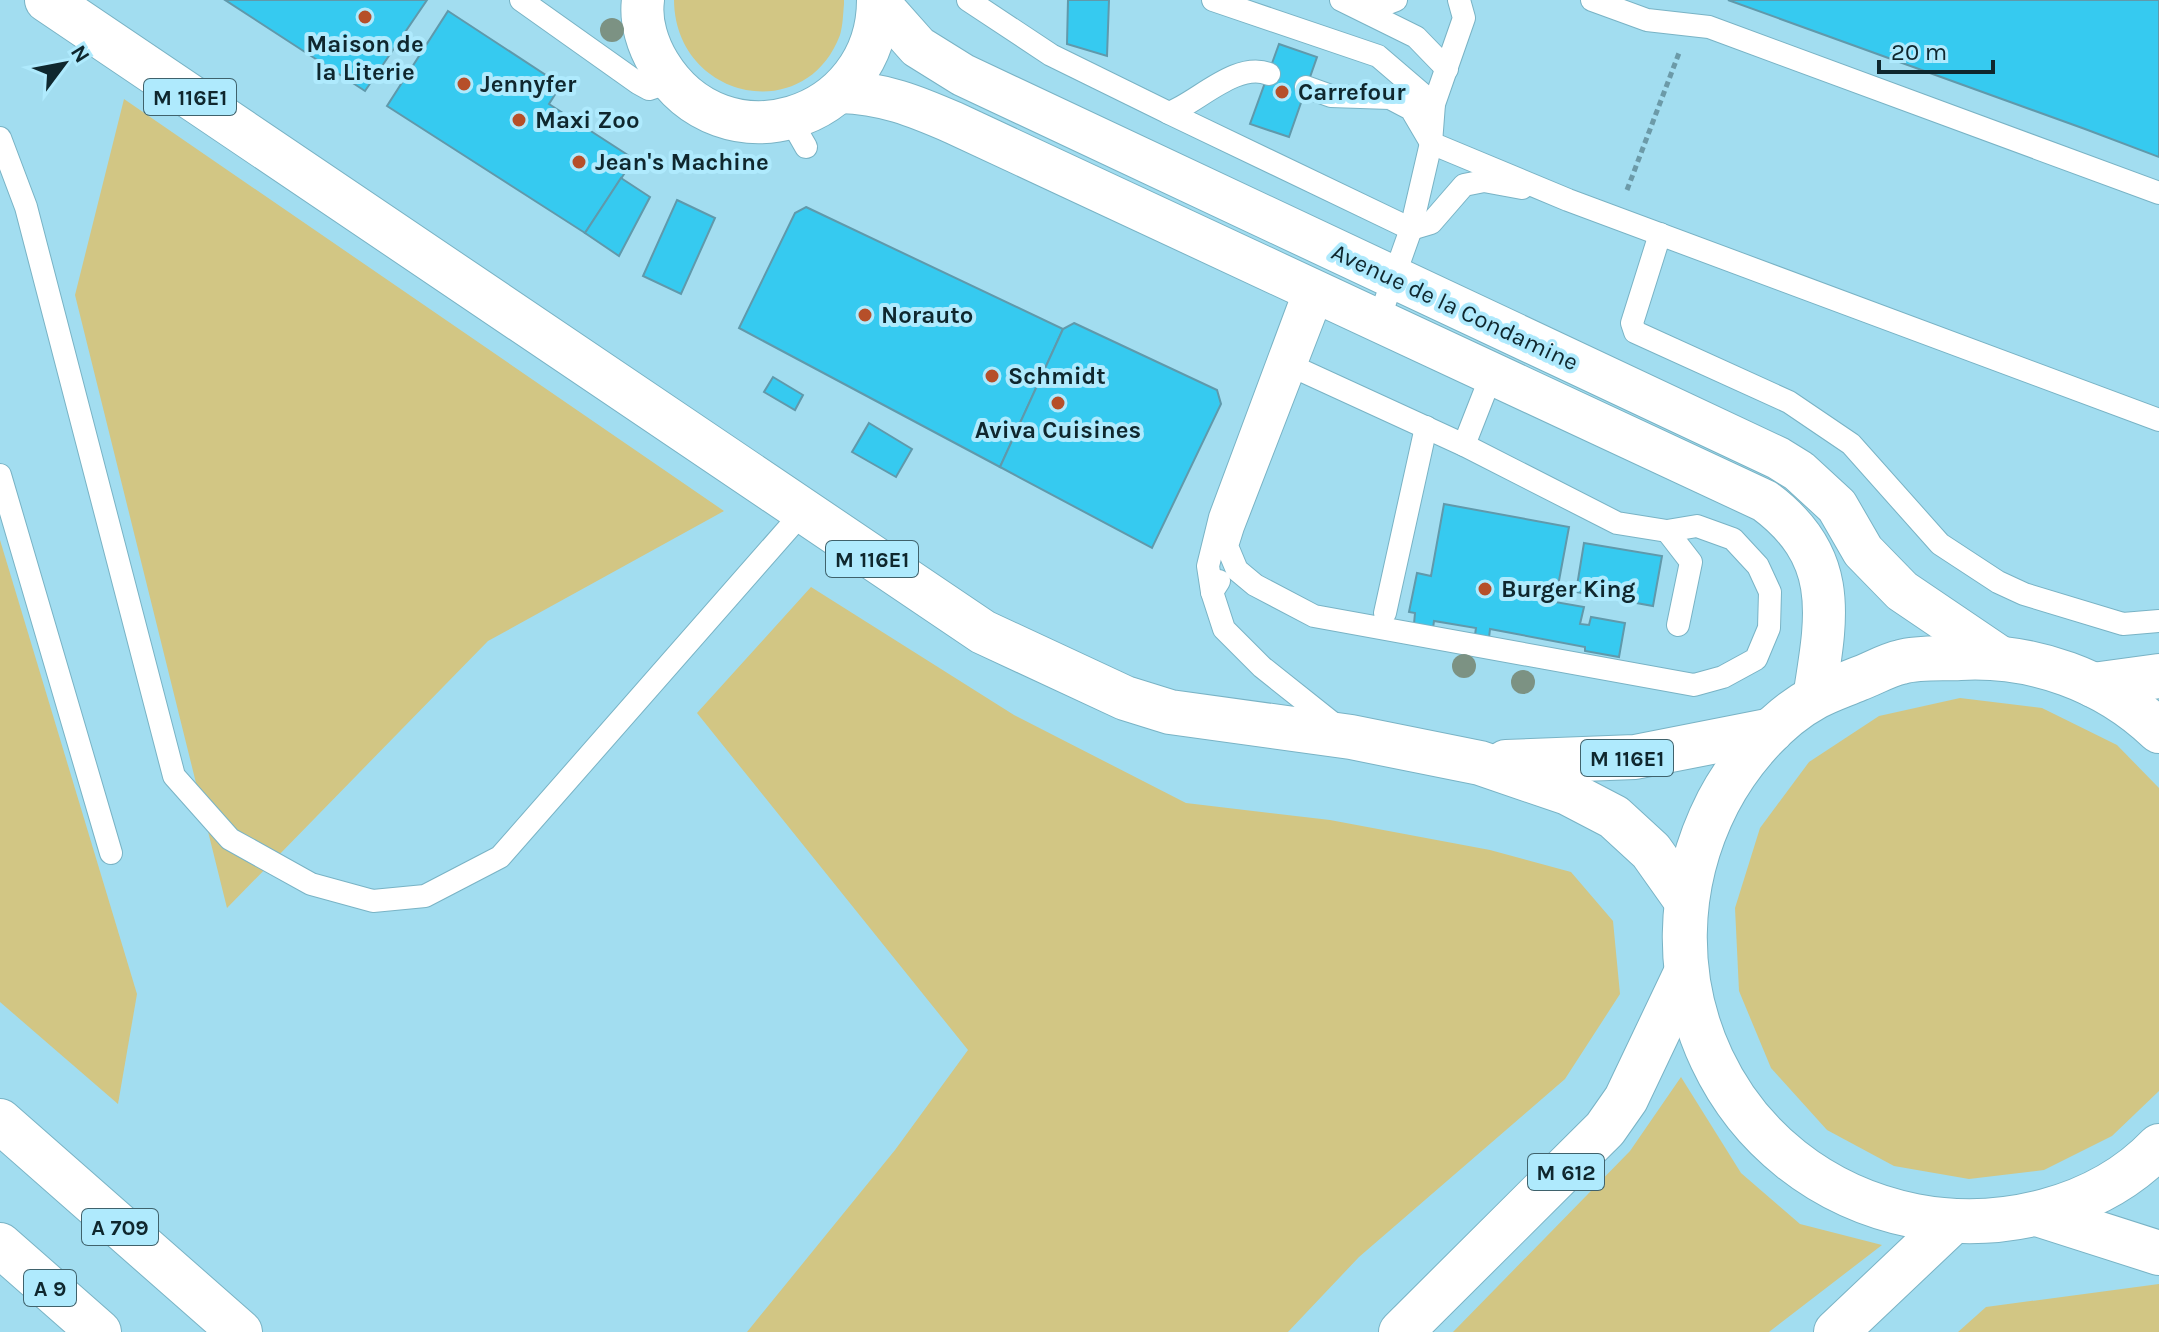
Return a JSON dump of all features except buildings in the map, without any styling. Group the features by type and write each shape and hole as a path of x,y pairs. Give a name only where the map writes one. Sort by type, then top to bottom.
{"main road":[{"name":"M 116E1","path":"47,0 802,513 983,632 1125,698 1170,712 1351,737 1480,763 1568,793 1614,817 1651,851 1685,899"},
{"path":"2159,731 2093,685 2047,666 1998,656 1902,661 1814,698 1772,730 1730,779 1707,825 1685,899 1684,977 1706,1052 1747,1119 1805,1172 1874,1208 1951,1223 1994,1222 2037,1214 2096,1192 2159,1146"},
{"path":"2093,685 2159,676"},
{"name":"M 116E1","path":"1480,763 1635,757 1772,730"},
{"name":"M 612","path":"1401,1332 1605,1129 1626,1099 1684,977"},
{"name":"A 709","path":"0,1121 240,1332"},
{"path":"2037,1214 2159,1253"},
{"path":"1836,1332 1951,1223"},
{"name":"A 9","path":"0,1245 99,1332"}],"street":[{"path":"640,3 650,47 670,82 695,104 725,118 798,133 817,108 840,92 869,51 876,27 878,1"},
{"name":"Avenue de la Condamine","path":"878,1 918,47 963,75 1723,432 1799,471 1837,506 1863,551 1902,591 1998,656"},
{"name":"Avenue de la Condamine","path":"840,92 874,93 900,99 1493,371 1765,501 1786,517 1818,564 1826,595 1826,624 1814,698"}],"lane":[{"path":"521,0 638,83 649,89 670,82"},
{"path":"968,0 1051,55 1411,229 1431,223 1464,185 1484,181 1550,193"},
{"path":"1213,0 1378,56 1434,104"},
{"path":"1341,0 1416,37 1447,69"},
{"path":"1368,11 1396,0"},
{"path":"1379,319 1411,229 1431,143 1434,104 1464,18 1459,0"},
{"path":"1592,0 1647,20 1732,35 2159,193"},
{"path":"1169,113 1230,79 1261,70 1269,74"},
{"path":"1306,87 1331,96 1390,98 1411,109 1431,143 1550,193 2159,420"},
{"path":"0,138 26,207 174,776 230,839 311,884 373,901 425,896 500,857 802,513"},
{"path":"1660,234 1632,323 1635,332 1789,402 1851,444 1940,544 1998,582 2024,594 2123,624 2159,621"},
{"path":"1294,367 1464,445 1617,523 1667,531 1697,526 1733,539 1758,566 1770,592 1769,628 1756,659 1723,677 1694,685 1314,616 1255,585 1237,570 1227,546 1294,367 1314,290"},
{"path":"1314,290 1220,517 1208,566 1212,592 1224,629 1262,667 1351,737"},
{"path":"1464,445 1493,371"},
{"path":"1385,613 1426,427"},
{"path":"0,475 111,853"},
{"path":"1667,531 1691,562 1678,625"},
{"path":"1212,592 1221,577 1237,570"}],"path":[{"path":"1616,218 1690,26"}],"shaded area":[{"path":"674,0 844,0 844,4 840,35 823,64 799,83 772,91 744,90 718,79 695,60 680,34"},
{"path":"124,99 724,511 488,641 227,908 75,295"},
{"path":"0,540 137,994 118,1104 0,1002"},
{"path":"811,587 1014,715 1186,803 1330,820 1490,850 1571,872 1613,921 1620,994 1565,1079 1359,1257 1288,1332 747,1332 895,1150 968,1050 697,713"},
{"path":"1960,698 2042,708 2117,745 2159,788 2159,1091 2112,1136 2044,1170 1969,1179 1894,1166 1827,1130 1771,1068 1739,991 1735,908 1760,828 1809,762 1879,716"},
{"path":"1681,1077 1741,1173 1800,1224 1882,1245 1769,1332 1453,1332 1630,1151"},
{"path":"2159,1284 2159,1332 1958,1332 1986,1307"}],"place":[{"name":"Maison de la Literie","path":"365,17"},
{"name":"Jennyfer","path":"464,84"},
{"name":"Carrefour","path":"1282,92"},
{"name":"Maxi Zoo","path":"519,120"},
{"name":"Jean's Machine","path":"579,162"},
{"name":"Norauto","path":"865,315"},
{"name":"Schmidt","path":"992,376"},
{"name":"Aviva Cuisines","path":"1058,403"},
{"name":"Burger King","path":"1485,589"}]}
